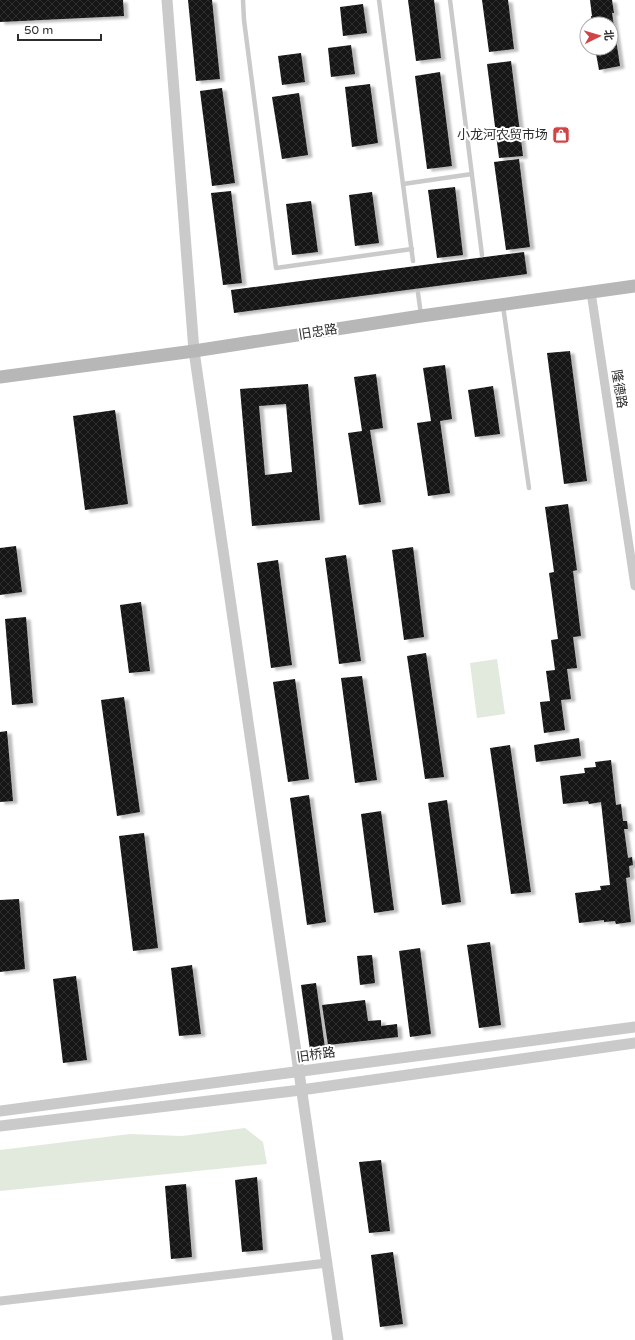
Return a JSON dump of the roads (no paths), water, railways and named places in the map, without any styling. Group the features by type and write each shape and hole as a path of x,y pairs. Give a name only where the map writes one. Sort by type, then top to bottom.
{"main road":[{"name":"旧忠路","path":"0,377 194,351 421,316 635,286"}],"street":[{"path":"167,0 194,351 338,1340"},
{"name":"隆德路","path":"591,292 635,586"},
{"name":"旧桥路","path":"0,1111 635,1027"},
{"path":"0,1126 301,1090 635,1043"},
{"path":"0,1301 327,1263"}],"lane":[{"path":"243,0 244,20 276,268 412,249"},
{"path":"379,0 413,261"},
{"path":"450,0 482,255"},
{"path":"403,184 472,174"},
{"path":"418,292 421,316"},
{"path":"503,304 529,488"}],"place":[{"name":"小龙河农贸市场","path":"561,135"}]}
